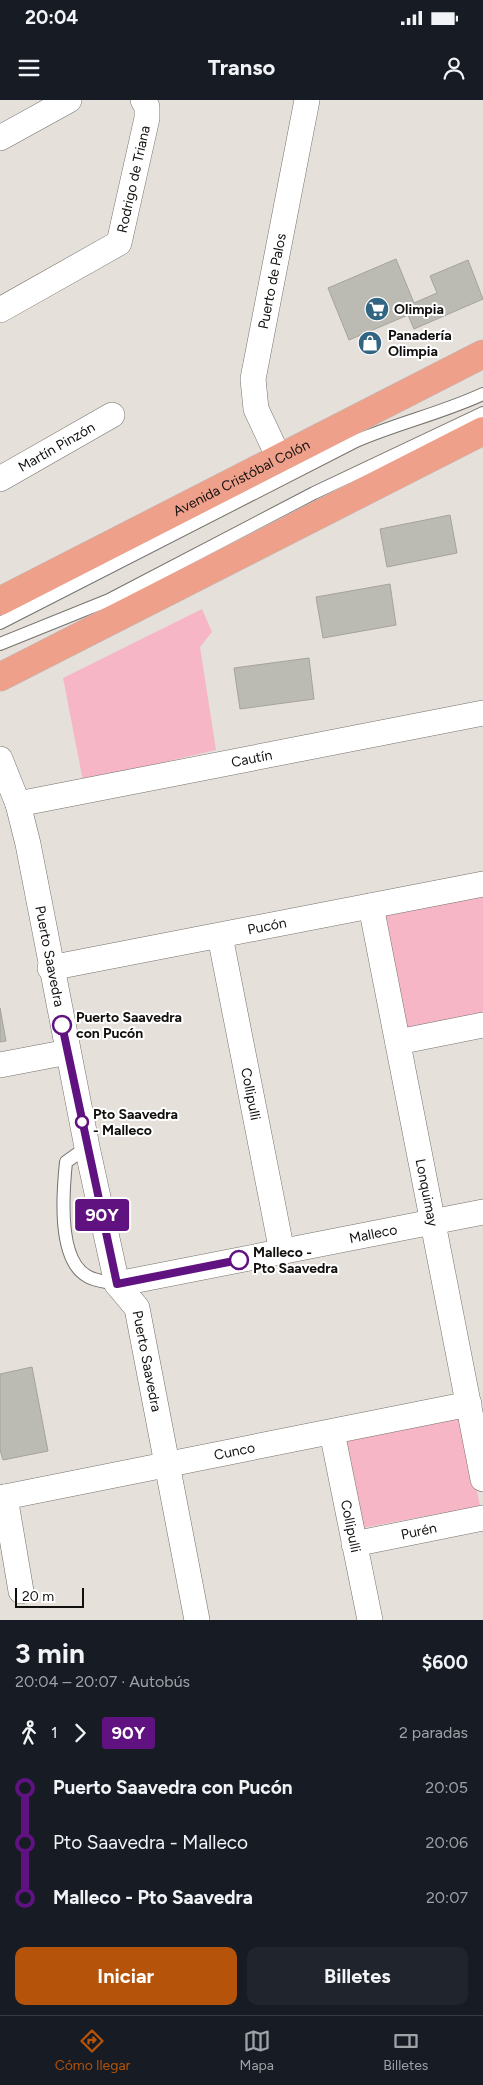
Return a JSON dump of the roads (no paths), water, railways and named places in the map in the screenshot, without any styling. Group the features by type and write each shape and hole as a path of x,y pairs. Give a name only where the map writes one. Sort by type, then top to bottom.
{"main road":[{"name":"Avenida Cristóbal Colón","path":"0,601 483,354"},
{"path":"0,677 483,431"}],"street":[{"path":"0,138 32,109 69,100"},
{"name":"Rodrigo de Triana","path":"0,310 119,243 147,118 147,107 144,100"},
{"name":"Puerto de Palos","path":"279,458 256,409 253,379 307,100"},
{"name":"Martín Pinzón","path":"0,479 112,415"},
{"name":"Cautín","path":"18,804 483,713"},
{"name":"Puerto Saavedra","path":"0,759 18,804 28,844 50,968 86,1147 117,1284 137,1308 197,1620"},
{"name":"Pucón","path":"50,968 483,884"},
{"name":"Lonquimay","path":"371,906 483,1479"},
{"name":"Collipulli","path":"220,936 282,1252"},
{"path":"398,1042 483,1025"},
{"path":"0,1065 68,1052"},
{"name":"Malleco","path":"117,1284 483,1212"},
{"name":"Cunco","path":"2,1498 469,1404"},
{"name":"Collipulli","path":"332,1432 370,1620"},
{"path":"2,1498 21,1591"},
{"name":"Purén","path":"354,1544 483,1518"}],"lane":[{"path":"0,623 356,441 392,426 430,416 483,394"},
{"path":"0,644 109,600 314,493 483,413"},
{"path":"86,1147 66,1162 63,1200 65,1228 72,1261 87,1276 117,1284"}],"place":[{"name":"Olimpia","path":"377,309"},
{"name":"Panadería Olimpia","path":"370,343"},
{"name":"Puerto Saavedra con Pucón","path":"62,1025"},
{"name":"Pto Saavedra - Malleco","path":"82,1122"},
{"name":"Malleco - Pto Saavedra","path":"239,1260"}]}
